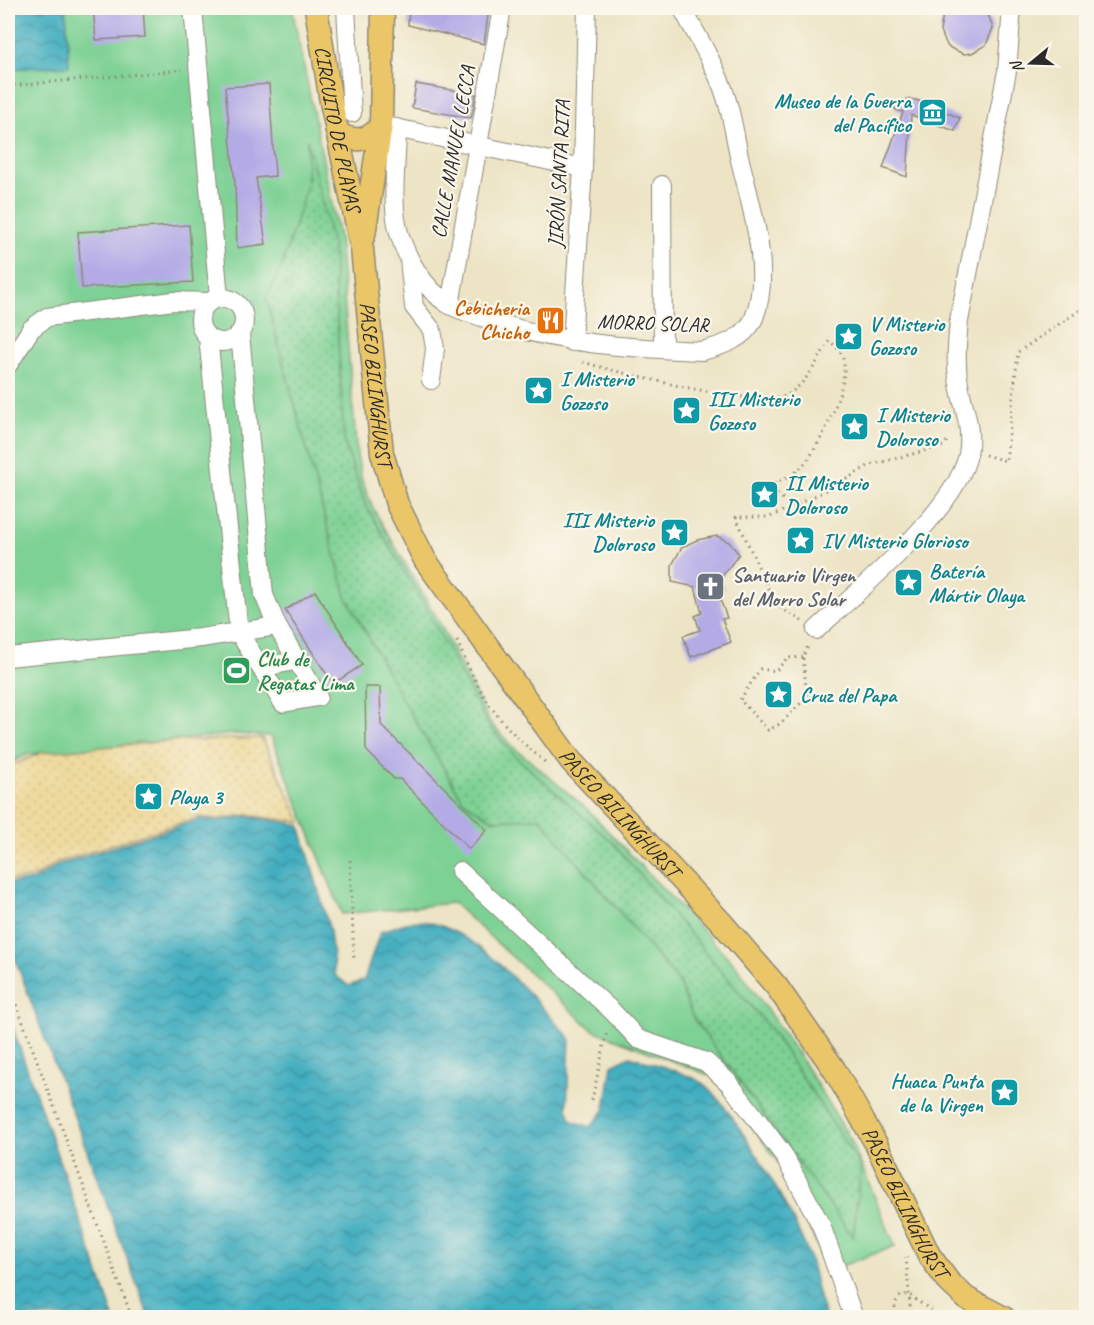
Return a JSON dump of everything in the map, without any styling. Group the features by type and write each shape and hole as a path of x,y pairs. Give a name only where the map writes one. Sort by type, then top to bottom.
{"main road":[{"name":"CIRCUITO DE PLAYAS","path":"316,8 337,132 362,249"},
{"path":"362,249 389,127 383,8"},
{"path":"337,132 344,137 360,140 389,127"},
{"name":"PASEO BILINGHURST","path":"362,249 382,453 397,504 425,560 571,761 721,922 777,987 834,1069 875,1142 929,1255 948,1281 966,1298 1004,1317"}],"street":[{"path":"8,365 31,328 47,316 174,301 214,300 233,301 243,311 243,326 240,333 264,595 277,626 318,697 283,703 239,633 208,337 200,319 214,300 193,8"},
{"path":"346,8 352,113"},
{"name":"CALLE MANUEL LECCA","path":"450,305 502,8"},
{"name":"JIRÓN SANTA RITA","path":"572,342 583,168 587,8"},
{"name":"MORRO SOLAR","path":"389,127 399,232 408,258 423,281 450,305 510,328 572,342 663,350 702,351 723,346 738,338 753,320 760,289 756,229 728,106 707,52 682,8"},
{"path":"816,630 901,552 958,480 969,450 970,422 959,385 956,355 959,321 1007,71 1012,8"},
{"path":"389,127 583,168"},
{"path":"662,185 663,350"},
{"path":"408,258 414,307 432,330 435,348 431,380"},
{"path":"208,337 221,342 229,341 240,333"},
{"path":"8,657 239,633 277,626"},
{"path":"261,668 298,660"},
{"path":"460,871 612,1011 638,1039 706,1062 729,1083 783,1154 821,1225 854,1317"}],"path":[{"path":"8,86 197,68"},
{"path":"816,630 775,604 768,593 736,517 770,517 870,465 943,446 947,441 1006,461 1018,352 1086,306"},
{"path":"581,361 666,383 770,400 795,390 810,374 829,341 838,348 844,372 825,432 806,462 786,479 766,485 793,507"},
{"path":"455,637 472,677 501,723 552,768"},
{"path":"803,657 807,697 780,724 768,730 740,700 760,669 776,671 787,658 803,657"},
{"path":"350,860 354,961"},
{"path":"8,982 132,1317"},
{"path":"592,1100 612,1011"},
{"path":"906,1251 911,1317"},
{"path":"901,1317 895,1309 896,1301 908,1294"},
{"path":"908,1294 942,1317"}],"green space":[{"name":"Club de Regatas Lima","path":"8,8 292,8 339,238 357,456 362,481 374,510 438,620 490,722 511,745 586,808 737,967 800,1057 851,1140 895,1246 828,1271 784,1169 714,1077 593,1030 453,903 342,914 271,736 234,734 29,754 8,763"},
{"path":"307,140 333,248 344,441 365,504 425,606 487,723 515,756 614,844 771,1030 861,1166 853,1237 693,1018 678,981 540,818 494,820 464,802 405,704 346,596 266,298 282,266 307,185"}],"sand":[{"name":"Playa 3","path":"262,738 301,822 247,815 217,819 199,817 58,862 34,877 8,881 8,767 43,752 173,741"}],"water":[{"path":"8,8 66,8 69,66 8,69"},
{"path":"247,816 300,825 330,931 335,975 349,986 364,980 380,932 415,921 441,926 462,936 502,967 570,1038 567,1108 572,1121 591,1127 605,1109 612,1065 630,1056 691,1077 712,1092 762,1164 793,1220 810,1260 826,1317 149,1317 8,940 8,884 34,880 60,864 201,819 216,821"},
{"path":"8,1014 9,1017 114,1317 8,1317"}],"building":[{"path":"93,8 143,8 145,37 96,40"},
{"path":"409,8 489,8 484,44 408,25"},
{"path":"948,8 983,8 987,11 993,28 986,45 972,53 964,54 948,47 940,31 943,14"},
{"path":"269,84 275,176 256,178 266,244 237,248 235,184 225,87"},
{"path":"416,84 476,94 471,118 412,108"},
{"path":"907,99 916,100 960,118 955,131 911,115 907,177 883,168 903,112 894,109"},
{"path":"189,225 193,282 82,288 78,232"},
{"path":"717,536 729,542 739,554 720,579 724,589 717,591 727,618 722,619 731,642 691,657 683,636 700,630 695,616 702,613 695,587 672,582 672,565 682,547 697,540"},
{"path":"315,591 362,665 333,684 285,610"},
{"path":"365,687 380,687 381,725 487,830 469,849 400,779 394,779 366,750"}],"place":[{"name":"Museo de la Guerra del Pacífico","path":"932,113"},
{"name":"Cebicheria Chicho","path":"550,320"},
{"name":"V Misterio Gozoso","path":"848,336"},
{"name":"I Misterio Gozoso","path":"539,391"},
{"name":"III Misterio Gozoso","path":"687,411"},
{"name":"I Misterio Doloroso","path":"855,427"},
{"name":"II Misterio Doloroso","path":"764,495"},
{"name":"III Misterio Doloroso","path":"675,532"},
{"name":"IV Misterio Glorioso","path":"801,541"},
{"name":"Batería Mártir Olaya","path":"908,583"},
{"name":"Santuario Virgen del Morro Solar","path":"711,587"},
{"name":"Club de Regatas Lima","path":"236,671"},
{"name":"Cruz del Papa","path":"779,695"},
{"name":"Playa 3","path":"148,797"},
{"name":"Huaca Punta de la Virgen","path":"1004,1093"}]}
